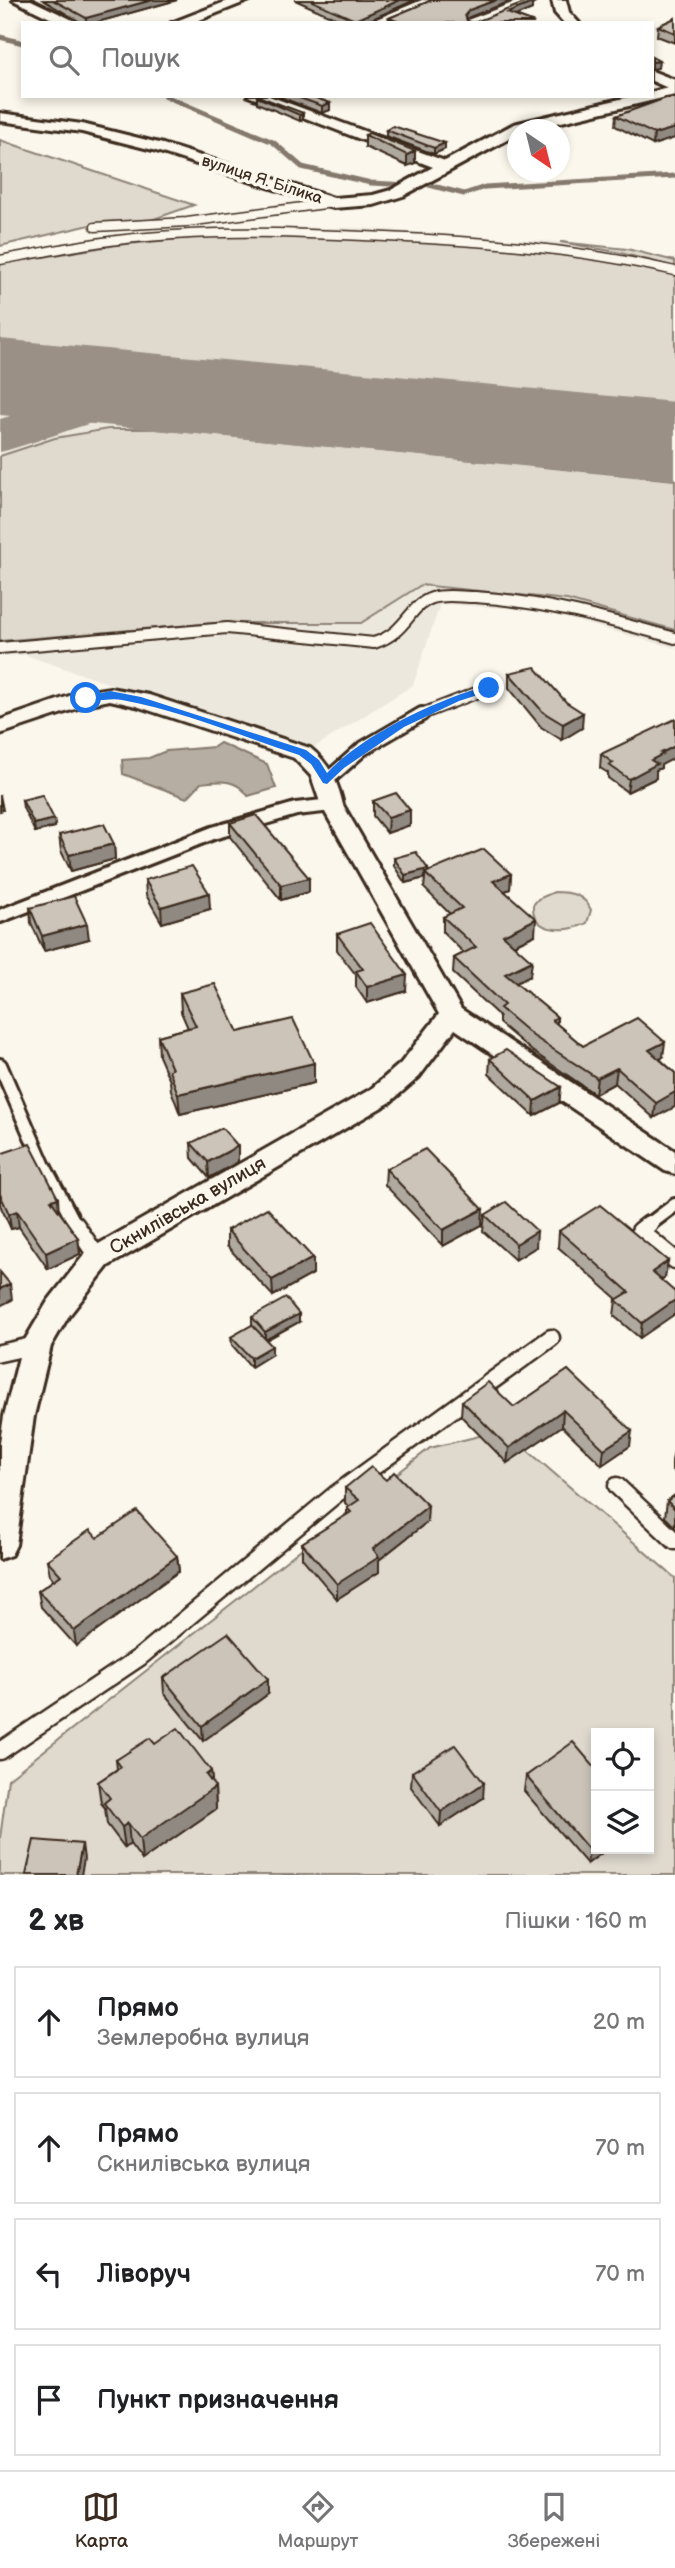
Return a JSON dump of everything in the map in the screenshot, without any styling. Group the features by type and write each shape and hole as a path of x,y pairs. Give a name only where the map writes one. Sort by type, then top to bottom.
{"street":[{"path":"0,3 13,0"},
{"path":"20,0 67,21"},
{"path":"184,21 243,0"},
{"path":"379,21 434,0"},
{"path":"559,0 562,13 570,21"},
{"path":"654,76 675,89"},
{"name":"вулиця Я. Білика","path":"654,94 675,89"},
{"path":"260,98 444,166"},
{"name":"вулиця Я. Білика","path":"0,117 82,128 133,141 333,203 374,200 397,193 519,127 638,98"},
{"path":"0,727 86,698 110,694 141,700 302,753 315,762 452,1015 675,1164"},
{"name":"Скнилівська вулиця","path":"0,1545 19,1416 37,1345 58,1308 98,1258 380,1096 410,1070 452,1015"}],"lane":[{"path":"476,21 532,0"},
{"path":"95,227 187,222 333,203"},
{"path":"0,260 106,242 167,235 331,235 517,244 596,253 675,271"},
{"path":"0,648 227,628 374,643 390,638 403,627 418,606 431,598 445,596 507,599 572,610 675,638"},
{"path":"0,916 212,833 296,808 329,792 340,765 400,725 456,699 489,688"},
{"path":"0,1065 56,1190 75,1227 98,1258"},
{"path":"675,1205 640,1231 675,1260"},
{"path":"0,1751 140,1657 336,1494 551,1338"},
{"path":"0,1353 37,1345"},
{"path":"617,1486 675,1541"}],"shaded area":[{"path":"0,140 194,205 151,220 103,222 0,246"},
{"path":"211,227 357,228 599,245 675,261 675,648 535,610 440,604 413,685 315,747 196,713 25,655 0,656 0,256 112,234"},
{"path":"233,234 367,237 578,252 675,274 675,404 0,342 0,264 117,245"},
{"path":"560,242 627,249 675,261 675,267 617,252"},
{"path":"108,429 157,429 675,480 675,630 567,600 421,585 361,623 215,623 0,641 0,456 55,438"},
{"path":"220,743 267,764 276,788 248,796 233,783 201,783 187,798 123,774 122,760 149,758 166,751 214,747"},
{"path":"554,892 571,893 585,900 591,910 587,923 571,928 552,929 538,921 533,905 538,899"},
{"path":"504,1430 675,1578 675,1875 0,1875 0,1838 8,1779 430,1448"}],"building":[{"path":"53,0 152,0 86,18"},
{"path":"310,0 400,0 355,20"},
{"path":"432,0 496,0 469,10 465,15 467,21 397,21 389,18"},
{"path":"529,1 532,3 507,13 529,21 478,21"},
{"path":"675,18 675,33 658,26"},
{"path":"259,98 303,113 300,115"},
{"path":"300,98 316,98 330,103 322,106"},
{"path":"666,98 675,98 675,128 654,134 616,116"},
{"path":"393,126 445,143 434,148 386,130"},
{"path":"369,133 415,151 407,155 365,135"},
{"path":"535,667 566,702 583,713 563,724 543,712 509,673"},
{"path":"675,719 675,746 651,760 657,764 629,779 609,765 613,763 601,754"},
{"path":"396,793 410,810 388,817 373,801"},
{"path":"42,795 54,819 34,824 22,800"},
{"path":"256,815 309,878 281,885 230,823"},
{"path":"104,824 114,844 69,855 59,835"},
{"path":"484,849 511,874 493,881 536,919 503,935 532,961 505,974 557,1017 552,1020 583,1046 637,1018 665,1042 649,1050 675,1073 675,1092 656,1103 617,1068 597,1078 533,1036 500,1008 504,1005 454,958 476,947 443,917 462,908 425,873"},
{"path":"416,852 428,869 405,875 394,858"},
{"path":"192,866 209,893 161,907 145,880"},
{"path":"74,896 87,924 42,936 30,908"},
{"path":"370,923 407,975 367,987 356,971 363,969 337,934"},
{"path":"215,984 238,1032 293,1019 314,1063 178,1094 169,1070 172,1069 158,1036 196,1026 180,993"},
{"path":"506,1050 561,1087 535,1101 490,1059"},
{"path":"222,1128 238,1146 208,1162 191,1143"},
{"path":"30,1144 58,1198 51,1200 78,1238 46,1253 17,1211 9,1214 0,1194 0,1154"},
{"path":"425,1149 483,1209 443,1230 386,1169"},
{"path":"506,1202 537,1231 516,1244 485,1215"},
{"path":"600,1205 668,1261 652,1272 675,1292 675,1300 642,1323 616,1300 629,1292 559,1231"},
{"path":"267,1208 313,1258 272,1280 227,1230"},
{"path":"0,1272 10,1284 0,1289"},
{"path":"286,1298 299,1314 265,1332 252,1317"},
{"path":"252,1325 272,1346 251,1358 231,1337"},
{"path":"568,1370 632,1431 604,1449 563,1410 509,1448 462,1401 488,1382 514,1407"},
{"path":"371,1467 386,1480 394,1472 428,1506 373,1549 379,1557 337,1584 302,1543 351,1512 347,1508 359,1500 345,1488"},
{"path":"675,1495 675,1509 667,1501"},
{"path":"137,1511 177,1556 74,1631 38,1591 61,1575 47,1560 90,1530 97,1538"},
{"path":"228,1633 268,1679 202,1726 163,1678"},
{"path":"178,1728 211,1771 206,1775 215,1787 140,1839 128,1823 122,1827 104,1803 110,1798 98,1782 121,1767 116,1760 150,1738 155,1744"},
{"path":"573,1742 591,1763 591,1848 589,1850 526,1776"},
{"path":"455,1745 484,1783 441,1812 412,1772"},
{"path":"34,1840 82,1844 76,1875 26,1875"}],"waterway":[{"path":"0,37 21,42"},
{"path":"170,98 273,142 302,167 371,183 408,185"},
{"path":"429,185 464,194 485,187 675,176"}],"taxiway":[{"path":"0,436 71,412 126,399 167,395 231,399"}],"runway":[{"path":"0,377 675,441"}],"route":[{"path":"86,698 110,694 141,700 302,753 315,762 327,780 340,765 400,725 456,699 489,688"}]}
